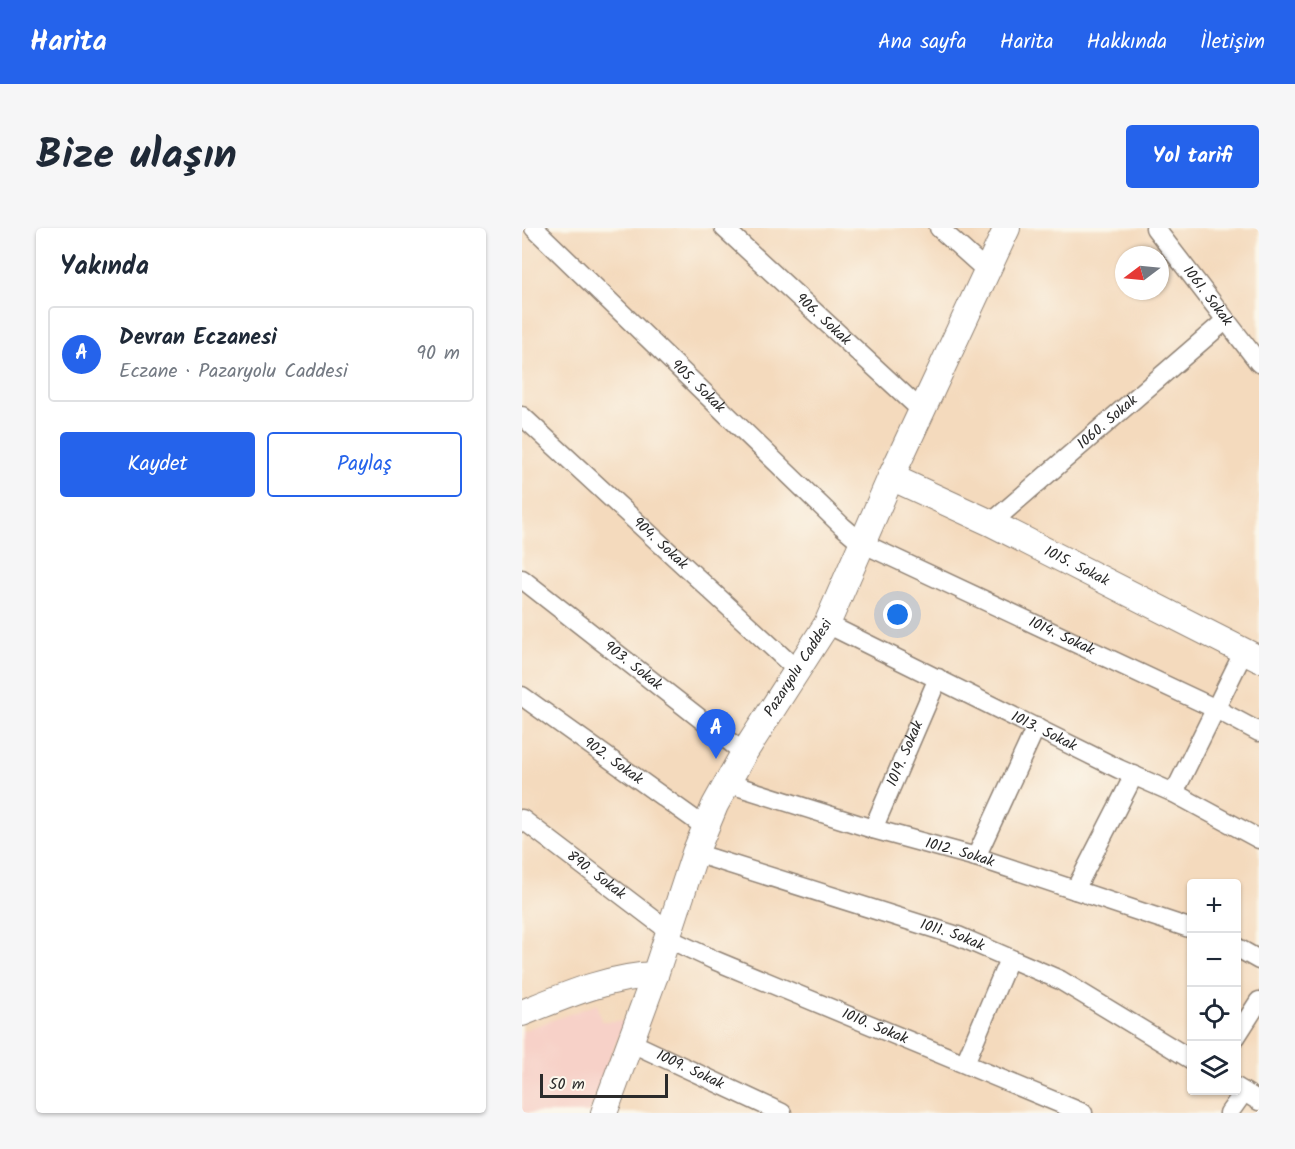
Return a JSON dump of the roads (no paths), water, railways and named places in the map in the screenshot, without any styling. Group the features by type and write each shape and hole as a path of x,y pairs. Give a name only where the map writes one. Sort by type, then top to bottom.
{"main road":[{"name":"Pazaryolu Caddesi","path":"604,1113 632,1043 705,827 744,753 827,624 891,477 1007,228"},
{"name":"1015. Sokak","path":"891,477 991,523 1251,655"},
{"path":"522,1013 618,980 656,975"}],"street":[{"name":"905. Sokak","path":"534,228 862,543"},
{"name":"906. Sokak","path":"724,228 922,411"},
{"path":"939,228 988,272"},
{"name":"1061. Sokak","path":"1155,228 1259,363"},
{"name":"1060. Sokak","path":"991,523 1226,320"},
{"name":"904. Sokak","path":"522,416 798,671"},
{"name":"1014. Sokak","path":"862,543 1216,709 1259,732"},
{"name":"903. Sokak","path":"522,579 744,753"},
{"name":"1013. Sokak","path":"827,624 1174,793 1259,839"},
{"path":"1174,793 1216,709 1251,655"},
{"name":"1019. Sokak","path":"873,829 938,678"},
{"name":"902. Sokak","path":"522,696 705,827"},
{"path":"976,857 1036,727"},
{"path":"1075,890 1134,775"},
{"name":"1012. Sokak","path":"727,783 873,829 976,857 1187,928"},
{"name":"890. Sokak","path":"522,819 668,935"},
{"name":"1011. Sokak","path":"695,853 958,936 1060,980 1187,1058"},
{"name":"1010. Sokak","path":"668,935 714,960 1083,1113"},
{"path":"1241,950 1259,960"},
{"path":"965,1063 1009,959"},
{"path":"1241,1029 1259,1001"},
{"name":"1009. Sokak","path":"632,1043 782,1113"},
{"path":"1229,1113 1246,1094"}],"place":[{"name":"Devran Eczanesi","path":"716,759"}]}
